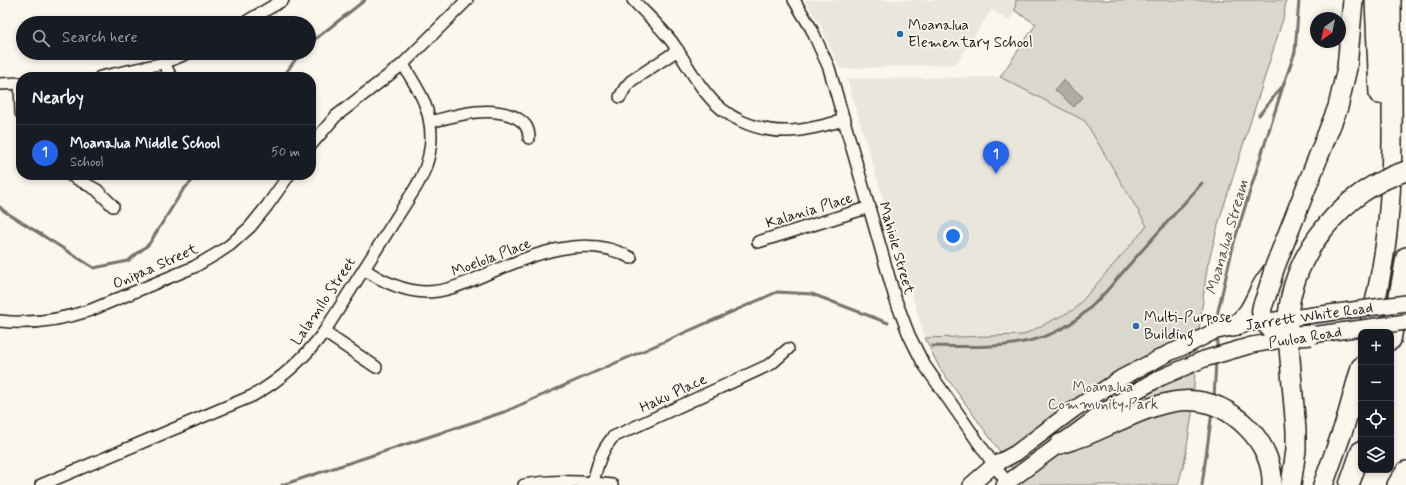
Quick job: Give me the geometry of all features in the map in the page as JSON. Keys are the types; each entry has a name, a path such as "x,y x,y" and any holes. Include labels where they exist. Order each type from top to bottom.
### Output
{"highway":[{"path":"1311,335 1286,335 1274,331 1259,323 1263,316 1262,308 1274,269 1330,130 1338,106 1347,68 1353,0"},
{"path":"1367,329 1370,287 1379,207 1380,115 1375,0"},
{"path":"1368,329 1378,290 1391,188 1391,0"},
{"path":"1290,485 1296,450 1296,430 1288,327 1290,304 1299,274 1312,245 1330,221 1356,198 1385,179 1406,171"},
{"path":"1393,329 1406,257"},
{"path":"1233,328 1250,310 1260,289 1274,269"},
{"path":"1323,485 1345,424 1358,378"},
{"path":"1060,444 1084,436 1144,409 1161,404 1182,401 1203,402 1232,414 1257,437 1263,446 1270,468 1272,485"},
{"path":"1349,485 1358,460"},
{"path":"1397,485 1406,470"}],"street":[{"path":"256,16 283,0"},
{"path":"316,139 329,122 343,109 403,64 467,0"},
{"path":"633,0 660,28 678,50 706,94 723,110 744,122 765,130 788,132 845,120"},
{"name":"Mahiole Street","path":"794,0 812,28 836,89 895,298 909,335 932,377 1007,484"},
{"path":"620,97 631,81 678,50"},
{"path":"123,72 171,60"},
{"path":"164,63 168,72"},
{"name":"Lalamilo Street","path":"41,485 252,396 275,382 297,364 316,343 416,187 424,171 431,148 430,122 424,102 403,64"},
{"path":"0,84 16,83"},
{"path":"430,122 449,117 482,112 496,112 521,121 527,127 529,138"},
{"path":"79,180 97,190 113,206"},
{"name":"Onipaa Street","path":"0,322 41,322 75,315 98,307 200,264 230,245 250,227 285,180"},
{"name":"Kalania Place","path":"758,242 870,207"},
{"name":"Moelola Place","path":"364,269 379,279 397,287 427,292 460,286 516,262 554,250 601,246 616,250 631,258"},
{"name":"Jarrett White Road","path":"971,485 994,465 1016,453 1073,410 1122,378 1213,332 1259,323 1406,303"},
{"name":"Puuloa Road","path":"1252,345 1406,322"},
{"path":"324,332 376,366"},
{"name":"Jarrett White Road","path":"1007,484 1115,404 1160,378 1204,359 1252,345"},
{"name":"Haku Place","path":"594,482 600,456 605,446 613,437 771,364 788,349"},
{"path":"524,485 535,483 594,482 612,485"}],"shaded area":[{"name":"Moanalua Elementary School","path":"805,0 1016,0 1015,11 1009,21 991,10 959,60 954,64 840,69 820,24"},
{"path":"1000,77 1085,121 1147,226 1076,309 1023,335 925,338 847,79"},
{"path":"1063,80 1083,97 1074,107 1055,90"}],"green space":[{"name":"Moanalua Community Park","path":"1016,0 1286,0 1284,16 1220,218 1207,268 1197,346 1192,414 1185,459 1178,485 1024,485 939,367 925,338 1023,335 1075,309 1147,226 1085,121 1000,77 1036,24 1015,11"}],"waterway":[{"path":"316,38 365,0"},
{"name":"Moanalua Stream","path":"1217,326 1218,311 1234,242 1295,52 1299,0"},
{"path":"287,72 295,60"},
{"path":"1259,115 1282,87"},
{"path":"0,207 94,268 128,261 149,244 183,190 193,180"},
{"path":"932,346 982,347 1016,344 1048,335 1073,322 1099,300 1202,183"},
{"path":"282,485 504,412 777,292 812,294 888,323"},
{"name":"Moanalua Stream","path":"1217,336 1217,350"},
{"name":"Moanalua Stream","path":"1214,398 1216,360"},
{"name":"Moanalua Stream","path":"1202,485 1212,412"}],"place":[{"name":"Moanalua Elementary School","path":"900,34"},
{"name":"Moanalua Middle School","path":"996,174"},
{"name":"Multi-Purpose Building","path":"1136,326"}]}
